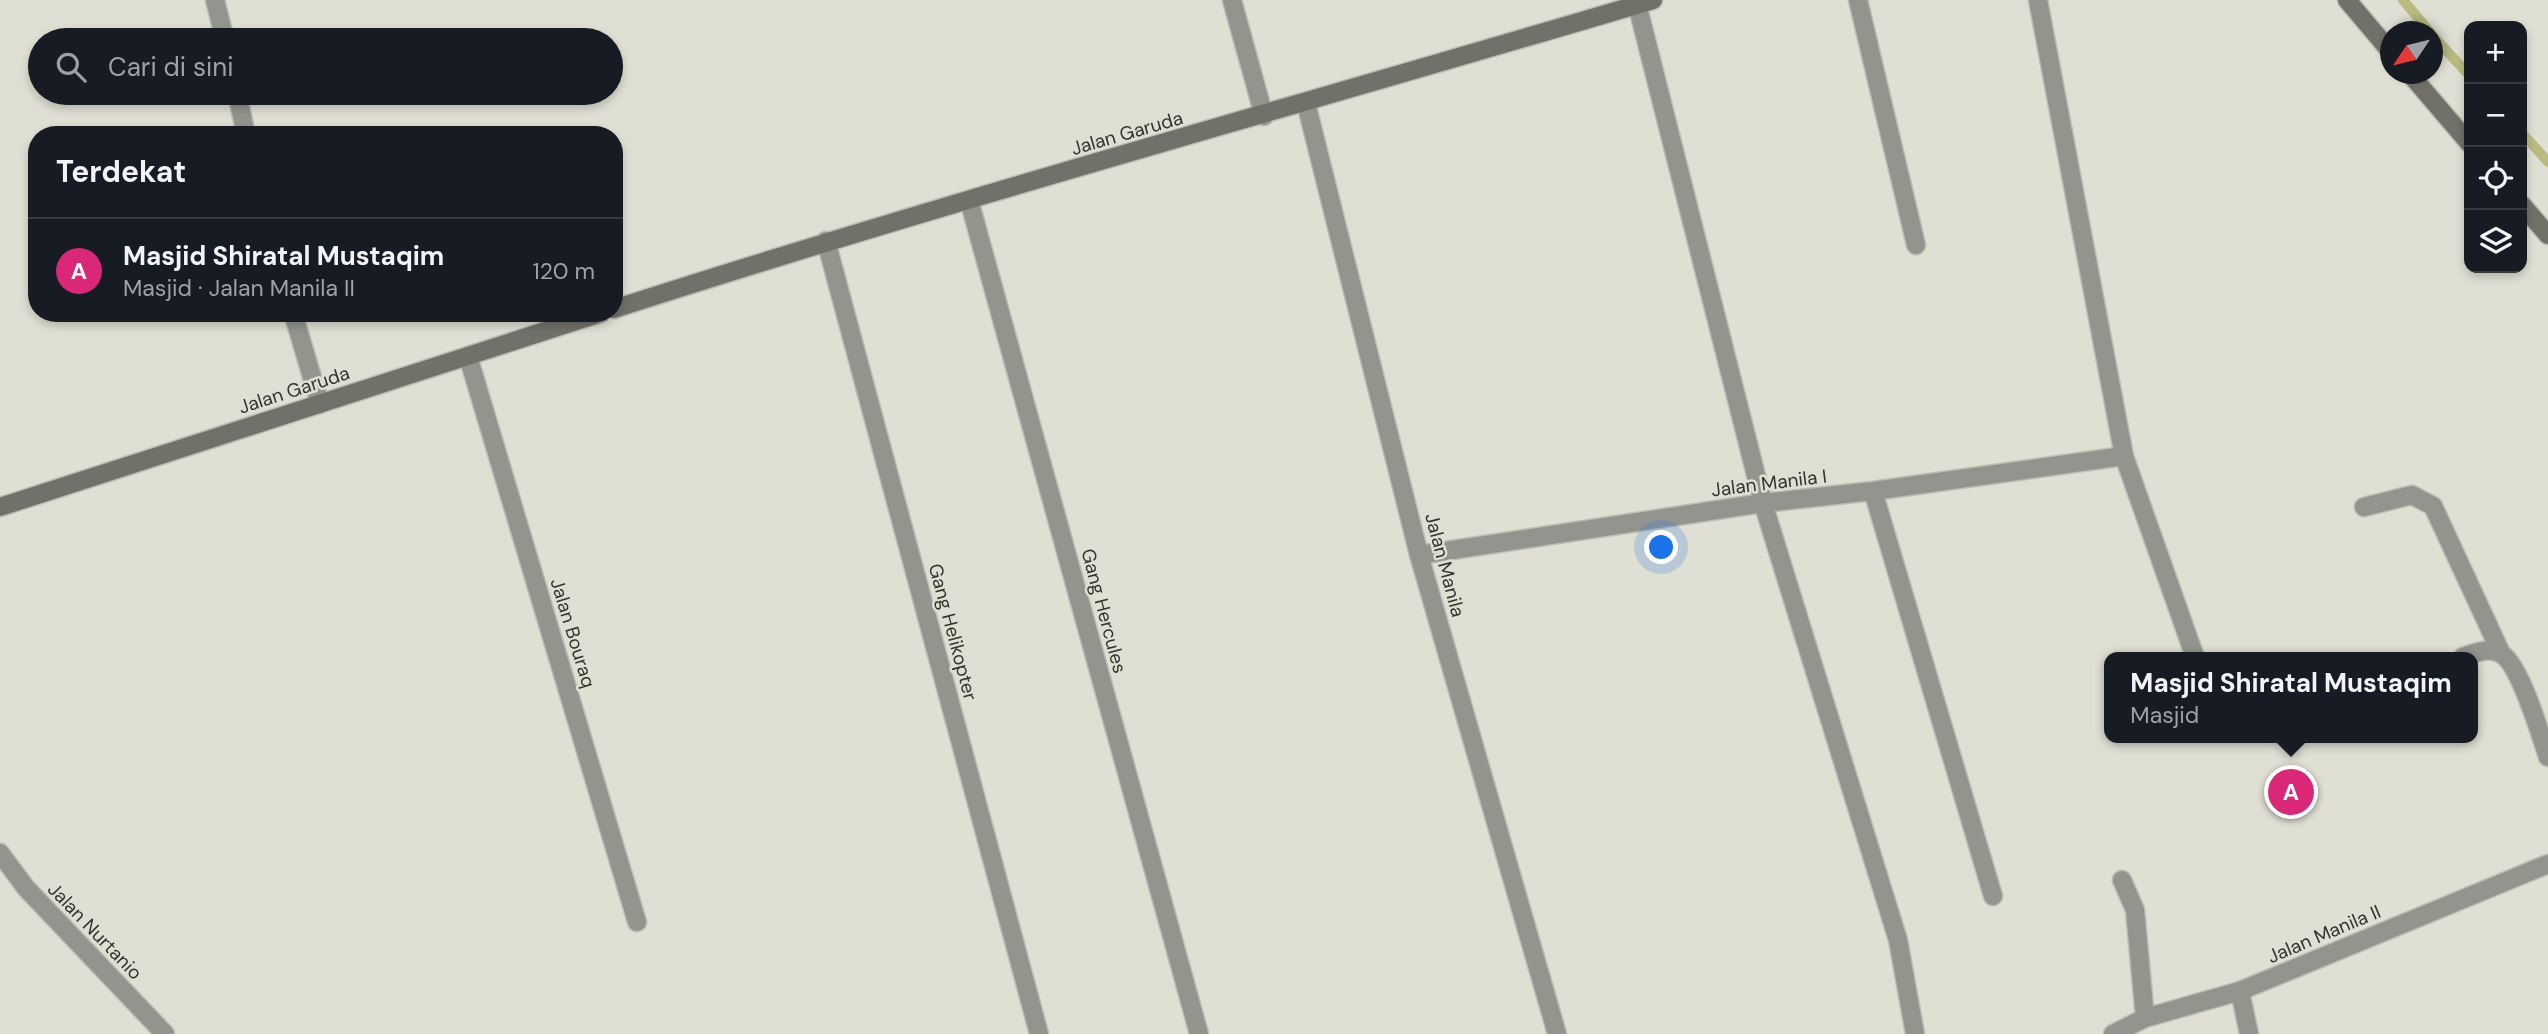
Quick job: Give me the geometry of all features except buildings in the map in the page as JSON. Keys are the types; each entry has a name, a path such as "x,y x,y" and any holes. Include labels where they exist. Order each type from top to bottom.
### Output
{"street":[{"path":"215,0 222,28"},
{"path":"1232,0 1264,116"},
{"path":"1858,0 1916,245"},
{"path":"2038,0 2124,456 2193,652"},
{"path":"2347,0 2380,39"},
{"path":"1642,2 1763,503 1898,940 1915,1034"},
{"name":"Jalan Garuda","path":"623,306 826,241 1264,116 1642,2"},
{"path":"2419,84 2464,137"},
{"name":"Jalan Manila","path":"1306,103 1419,555 1558,1034"},
{"path":"240,105 244,126"},
{"name":"Gang Hercules","path":"969,200 1199,1034"},
{"path":"2526,210 2548,235"},
{"name":"Gang Helikopter","path":"826,241 1039,1034"},
{"path":"296,322 320,404"},
{"name":"Jalan Garuda","path":"0,507 573,322"},
{"name":"Jalan Bouraq","path":"468,356 638,922"},
{"name":"Jalan Manila I","path":"1419,555 1763,503 1872,491 2124,456"},
{"path":"1872,491 1993,896"},
{"path":"2364,507 2412,495 2433,506 2501,653 2513,665 2548,757"},
{"path":"2477,652 2486,649 2501,653"},
{"name":"Jalan Nurtanio","path":"0,853 26,888 164,1034"},
{"name":"Jalan Manila II","path":"2113,1034 2145,1018 2240,991 2548,864"},
{"path":"2122,880 2135,910 2145,1018"},
{"path":"2240,991 2249,1034"}],"waterway":[{"path":"2403,0 2421,21"},
{"path":"2443,47 2464,70"},
{"path":"2527,139 2548,162"}],"place":[{"name":"Masjid Shiratal Mustaqim","path":"2291,792"}]}
